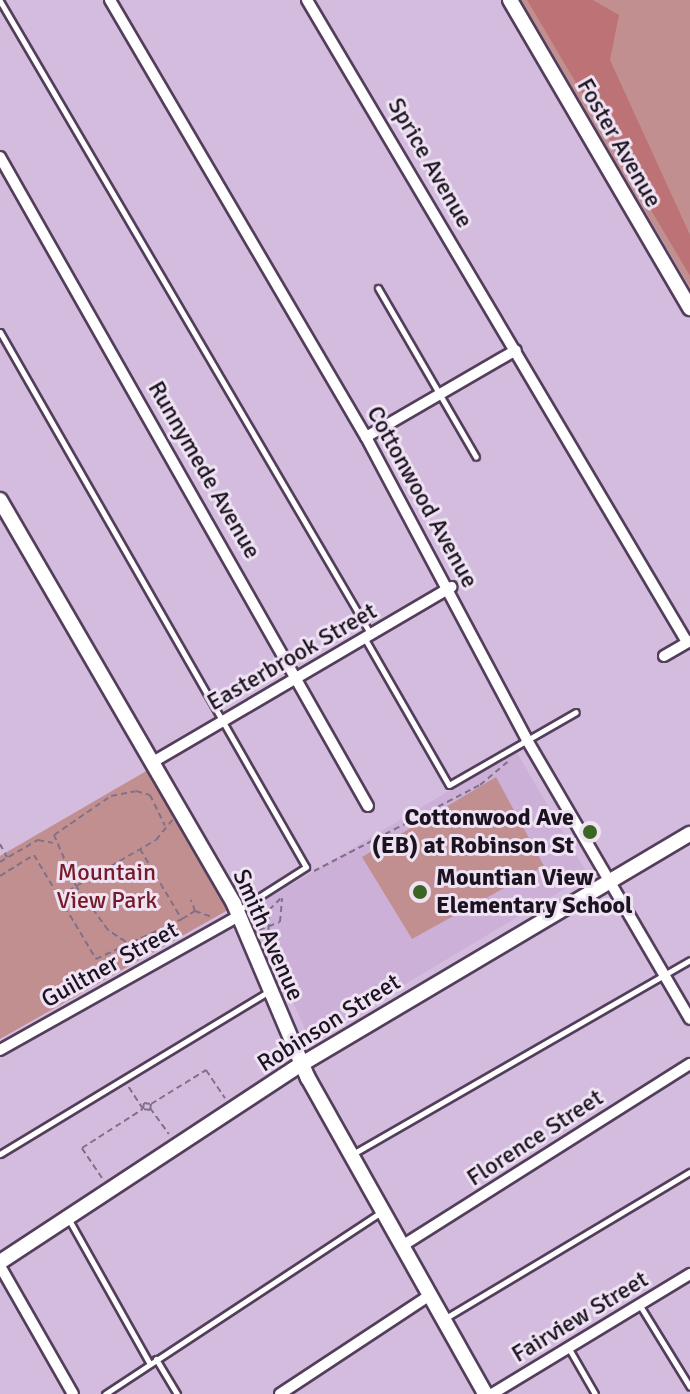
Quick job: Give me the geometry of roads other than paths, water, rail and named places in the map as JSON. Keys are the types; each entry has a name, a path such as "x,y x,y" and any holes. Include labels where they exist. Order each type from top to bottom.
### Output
{"street":[{"name":"Cottonwood Avenue","path":"110,0 366,437 451,587 527,740 690,1019"},
{"name":"Sprice Avenue","path":"307,0 689,641 664,656"},
{"name":"Foster Avenue","path":"510,0 690,308"},
{"name":"Runnymede Avenue","path":"0,157 299,677 368,806"},
{"path":"366,437 516,350"},
{"name":"Smith Avenue","path":"0,500 182,811 302,1064 350,1156 485,1394"},
{"name":"Easterbrook Street","path":"153,762 451,587"},
{"name":"Robinson Street","path":"0,1264 302,1064 690,834"},
{"name":"Guiltner Street","path":"0,1050 233,913"},
{"name":"Florence Street","path":"402,1246 690,1064"},
{"path":"0,1264 73,1394"},
{"name":"Fairview Street","path":"492,1394 690,1274"},
{"path":"280,1394 430,1295"}],"lane":[{"path":"0,1 368,637 449,785 576,712"},
{"path":"378,288 476,457"},
{"path":"0,332 225,720 306,867 298,878 233,913"},
{"path":"350,1156 690,960"},
{"path":"0,1154 270,991"},
{"path":"444,1319 690,1172"},
{"path":"105,1394 383,1211"},
{"path":"67,1217 150,1364"},
{"path":"639,1304 690,1387"},
{"path":"567,1346 595,1394"},
{"path":"156,1359 177,1394"}],"place":[{"name":"Cottonwood Ave (EB) at Robinson St","path":"590,832"},
{"name":"Mountian View Elementary School","path":"420,892"}],"park label":[{"name":"Mountain View Park","path":"107,887"}]}
